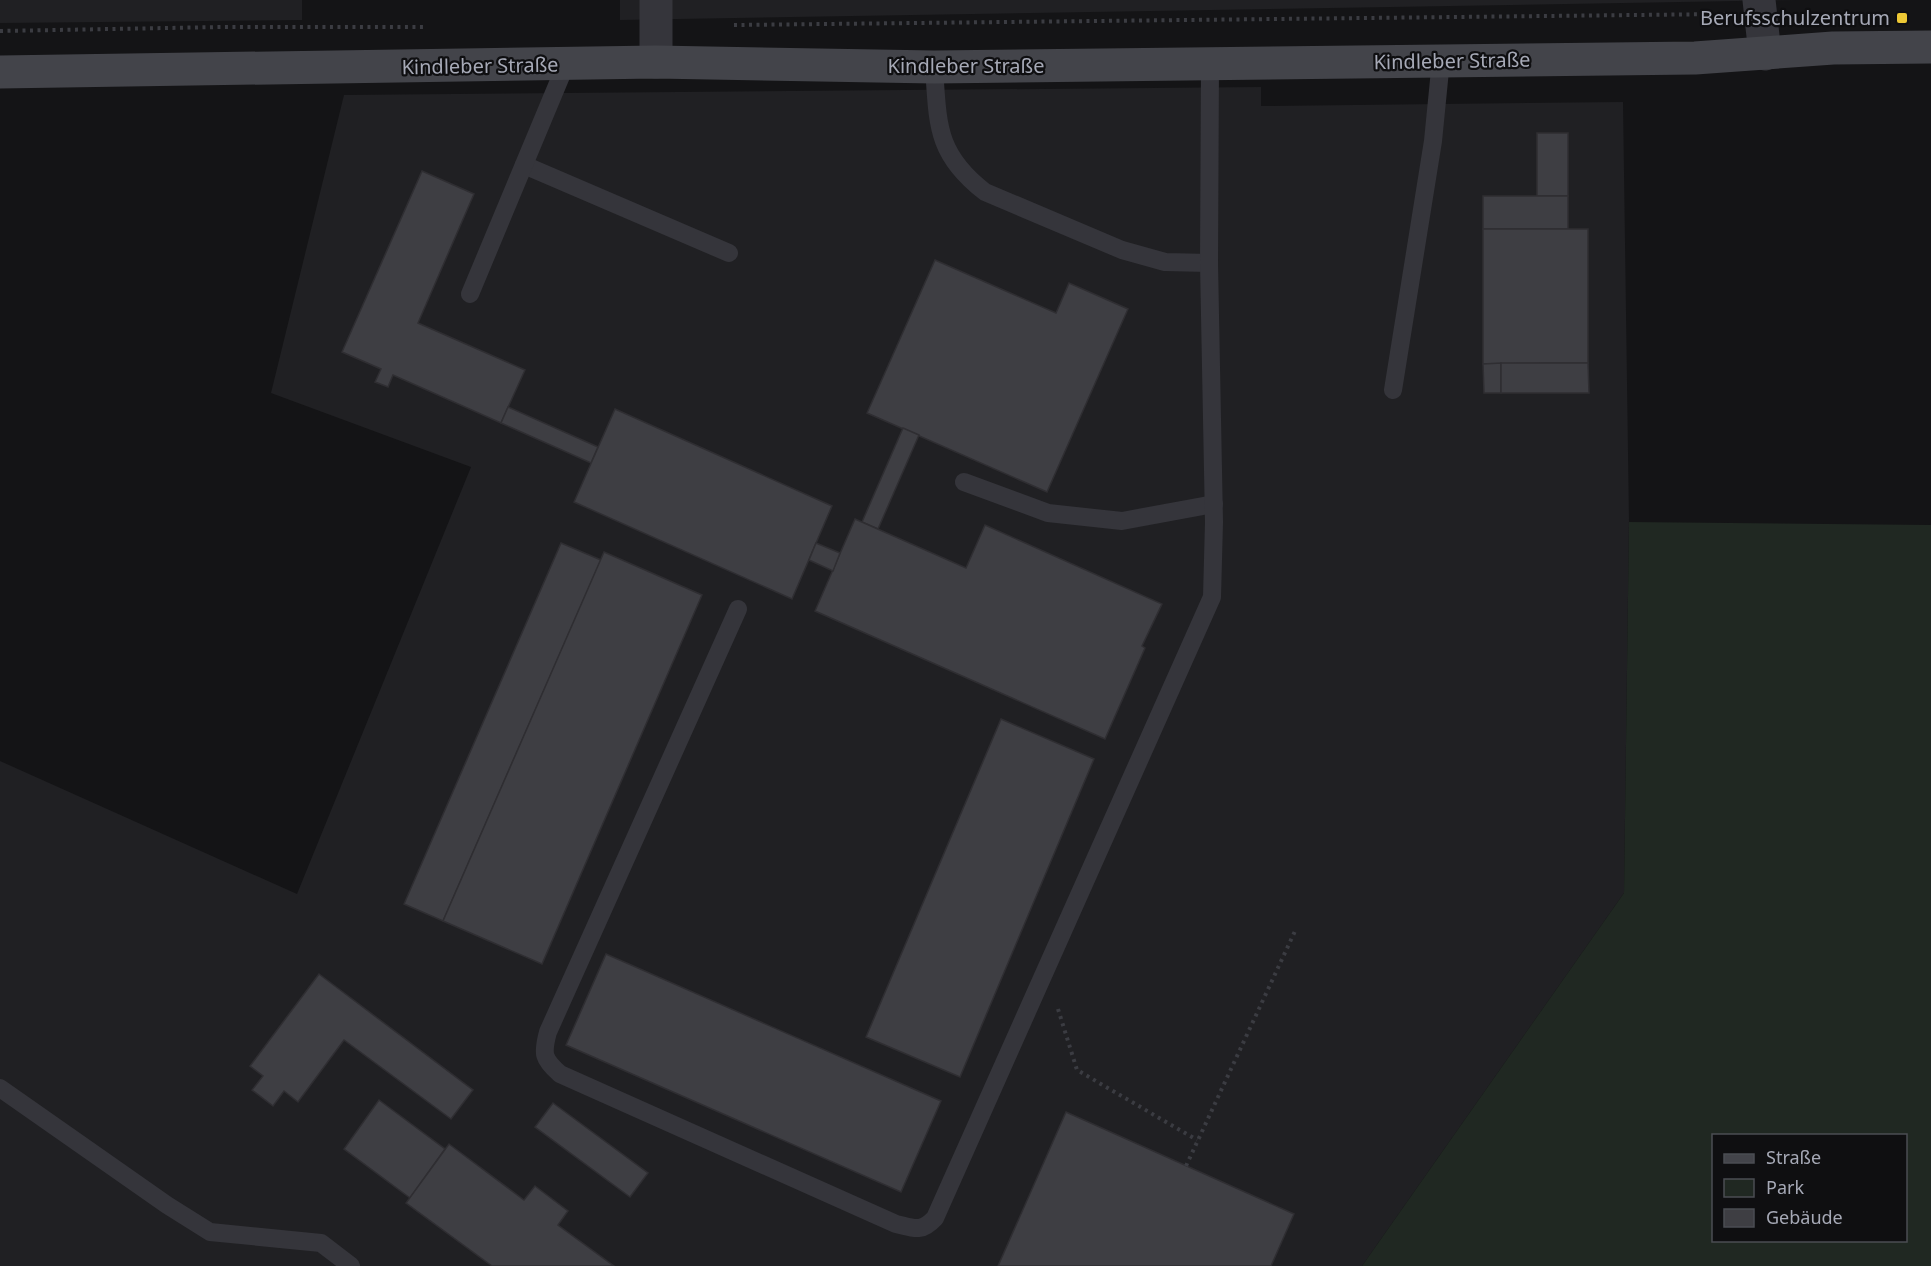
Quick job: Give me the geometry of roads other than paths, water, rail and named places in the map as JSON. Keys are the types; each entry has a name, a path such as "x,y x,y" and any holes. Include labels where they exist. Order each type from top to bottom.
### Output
{"main road":[{"name":"Kindleber Straße","path":"0,72 656,62 934,67 1695,58 1833,48 1931,47"}],"street":[{"path":"656,0 656,62"},
{"path":"1759,7 1765,54"}],"lane":[{"path":"1393,390 1432,141 1441,60"},
{"path":"470,294 566,64"},
{"path":"738,609 548,1032 543,1050 548,1063 560,1074 896,1224 917,1229 928,1225 935,1218 1212,597 1214,504 1209,263 1210,64"},
{"path":"934,67 938,123 950,158 966,178 986,192 1122,250 1165,262 1209,263"},
{"path":"524,165 729,253"},
{"path":"964,482 1048,513 1122,521 1214,504"},
{"path":"0,1088 167,1205 210,1232 321,1243 351,1266"}],"place":[{"name":"Berufsschulzentrum","path":"1902,18"}]}
